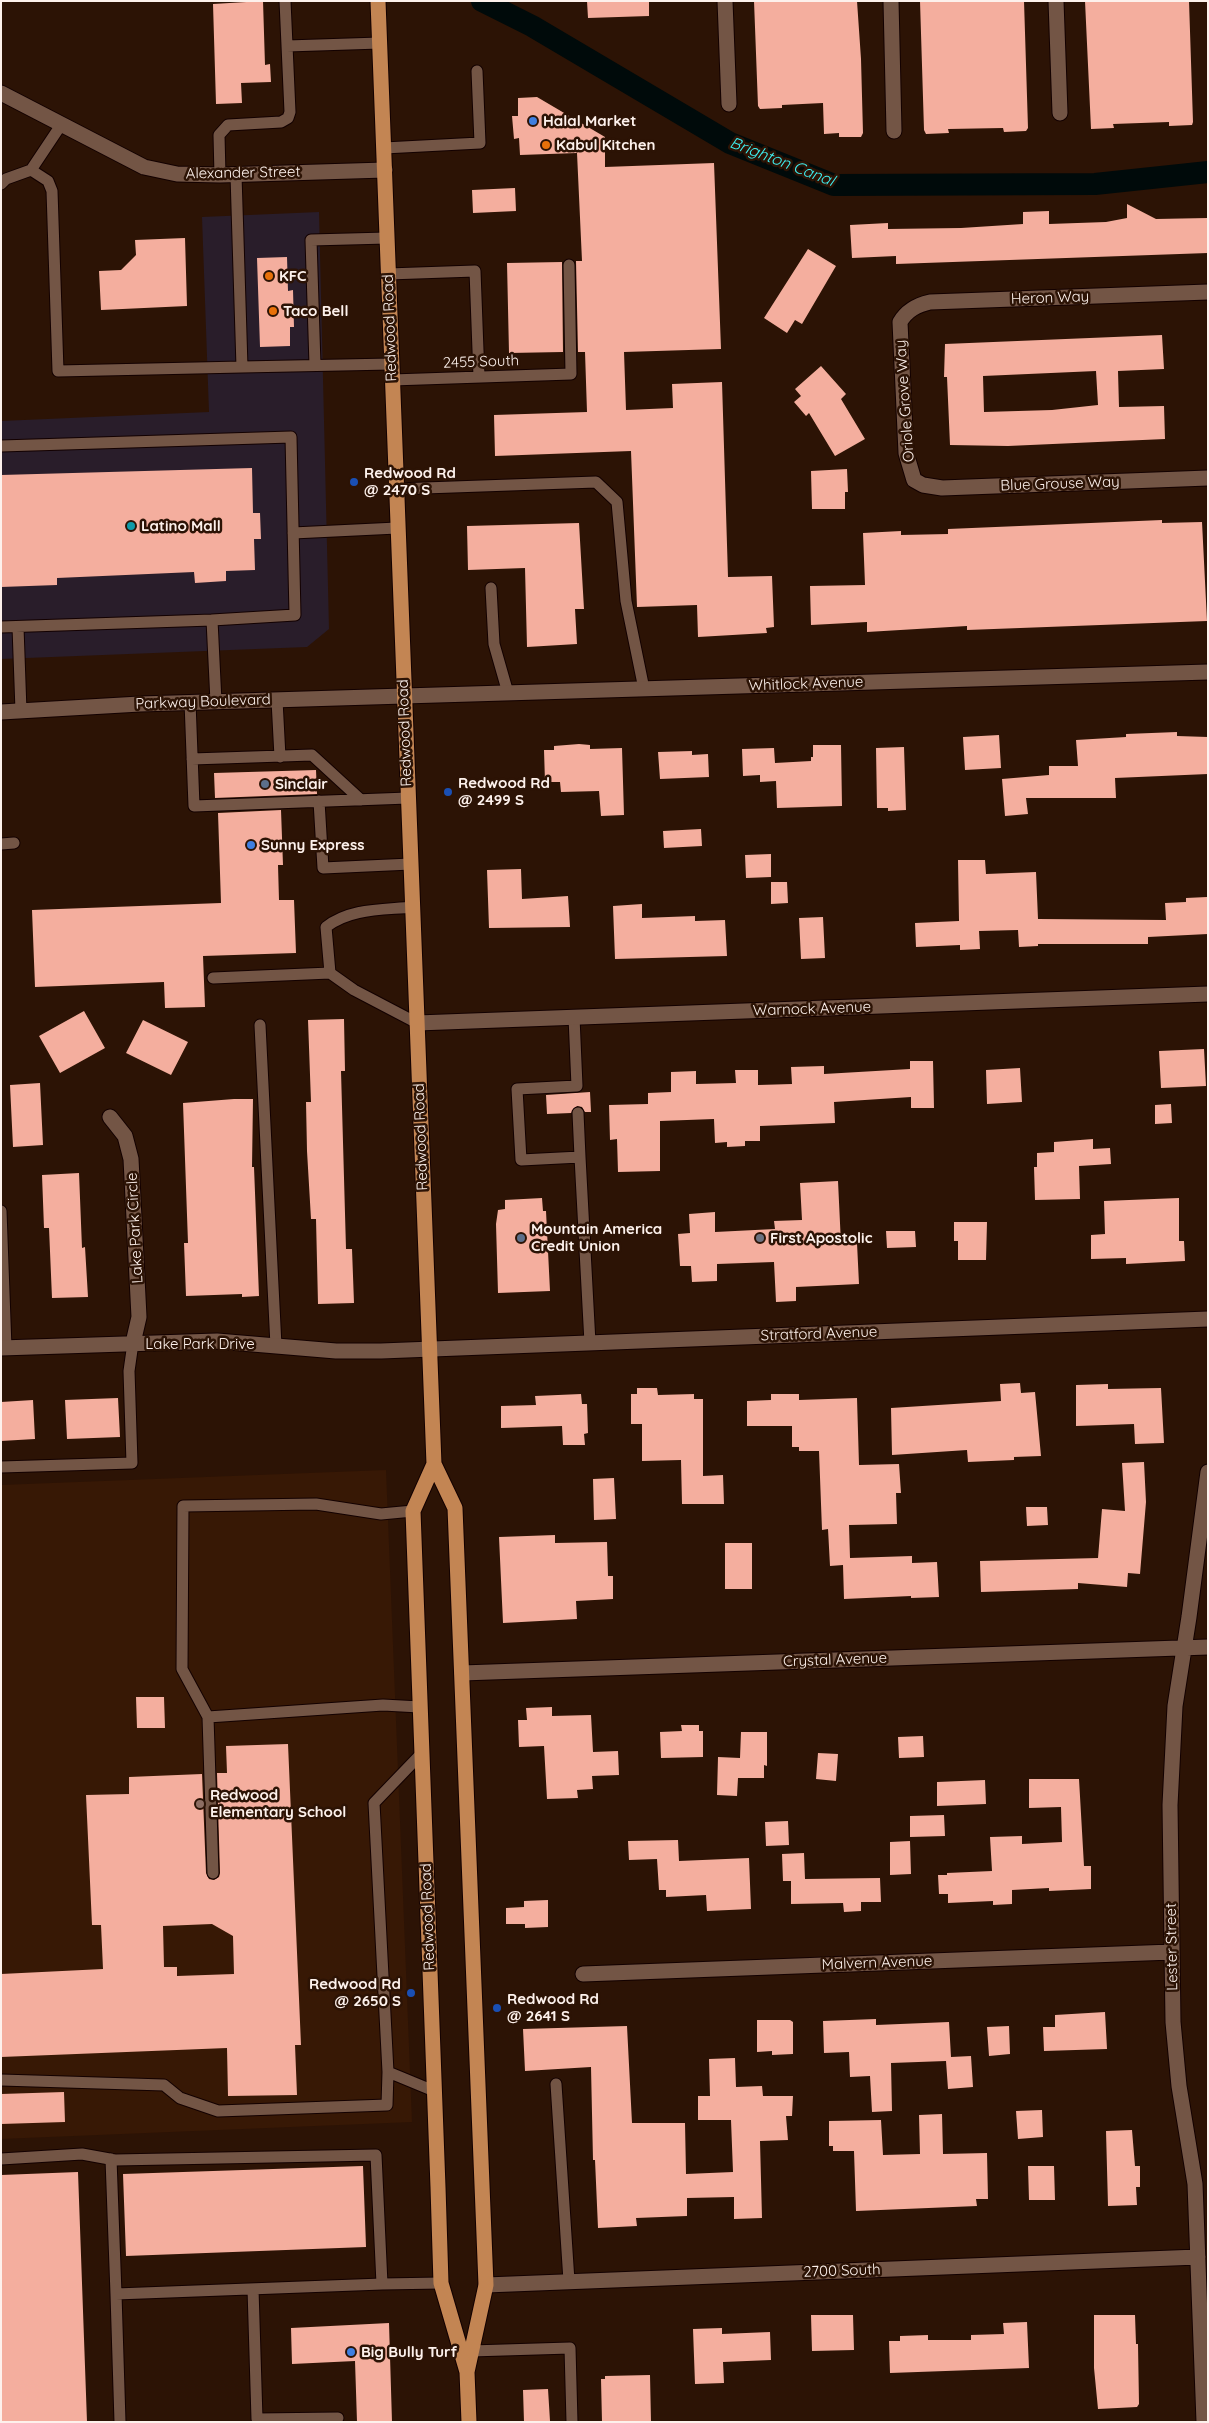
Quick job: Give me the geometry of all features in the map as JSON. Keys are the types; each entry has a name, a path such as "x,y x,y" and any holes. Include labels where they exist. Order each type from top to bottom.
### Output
{"main road":[{"name":"Redwood Road","path":"378,1 434,1464 455,1508 486,2285 467,2372"},
{"name":"Redwood Road","path":"434,1464 413,1511 441,2283 467,2372 469,2422"}],"street":[{"path":"725,1 729,104"},
{"path":"891,1 894,131"},
{"path":"1056,1 1060,113"},
{"name":"Alexander Street","path":"1,93 144,167 178,174 236,175 385,170"},
{"name":"Heron Way","path":"900,322 904,314 912,308 930,302 1208,292"},
{"name":"Oriole Grove Way","path":"900,322 906,453 914,480"},
{"name":"Blue Grouse Way","path":"914,480 923,485 942,488 1208,478"},
{"name":"Whitlock Avenue","path":"404,696 1208,672"},
{"name":"Parkway Boulevard","path":"1,712 190,702 404,696"},
{"name":"Warnock Avenue","path":"417,1023 1208,994"},
{"name":"Lake Park Circle","path":"110,1117 125,1136 131,1159 139,1317 133,1344"},
{"name":"Stratford Avenue","path":"429,1349 1208,1319"},
{"name":"Lake Park Drive","path":"4,1348 217,1341 336,1352 429,1349"},
{"name":"Lester Street","path":"1204,2422 1193,2162 1175,2057 1170,1770 1174,1714 1208,1472"},
{"name":"Crystal Avenue","path":"462,1673 1208,1647"},
{"name":"Malvern Avenue","path":"583,1974 1172,1952"},
{"name":"2700 South","path":"486,2285 1198,2257"}],"lane":[{"path":"220,175 220,135 222,130 228,125 282,122 288,118 290,112 284,1"},
{"path":"287,46 380,43"},
{"path":"384,148 480,143 477,71"},
{"path":"1,184 6,179 31,170 61,125"},
{"path":"31,170 48,181 52,191 58,371 391,364"},
{"path":"236,175 242,367"},
{"path":"315,365 311,240 387,238"},
{"name":"2455 South","path":"392,380 571,374 569,265"},
{"path":"388,274 475,271 479,377"},
{"path":"1,446 291,437 295,615 212,620 1,627"},
{"path":"396,489 596,482 617,502 626,601 644,689"},
{"path":"293,534 397,528"},
{"path":"491,588 494,644 508,693"},
{"path":"212,620 216,702"},
{"path":"18,627 21,711"},
{"path":"277,700 280,757"},
{"path":"190,702 194,806 408,798"},
{"path":"192,759 312,755 361,800"},
{"path":"319,801 322,868 411,864"},
{"path":"1,844 14,843"},
{"path":"330,974 326,927 336,919 352,914 412,907"},
{"path":"213,978 330,974 354,990 417,1023"},
{"path":"574,1017 577,1089 517,1089 521,1160 580,1157"},
{"path":"260,1025 276,1346"},
{"path":"578,1112 590,1343"},
{"path":"1,1211 4,1348"},
{"path":"1,1466 132,1463 129,1371 133,1344"},
{"path":"213,1873 208,1717 182,1670 183,1506 316,1504 381,1514 413,1511"},
{"path":"208,1717 383,1706 420,1707"},
{"path":"1,2080 164,2085 180,2098 218,2110 387,2105 388,2072 374,1803 422,1753"},
{"path":"388,2072 434,2091"},
{"path":"556,2084 569,2282"},
{"path":"1,2159 82,2154 111,2160 376,2155 382,2284"},
{"path":"111,2160 120,2422"},
{"path":"116,2294 441,2283"},
{"path":"253,2289 257,2419 338,2418"},
{"path":"472,2351 570,2348 572,2422"}],"shaded area":[{"path":"319,212 329,629 307,647 1,659 1,421 209,412 202,217"},
{"name":"Redwood Elementary School","path":"386,1470 412,2122 1,2139 1,1485"}],"building":[{"path":"263,1 265,65 270,64 271,82 241,83 242,103 216,104 213,4"},
{"path":"587,1 649,1 649,16 588,18"},
{"path":"754,1 857,1 861,59 863,133 861,137 839,137 839,133 824,134 823,103 782,105 782,108 760,109 758,106"},
{"path":"920,1 1024,1 1028,128 1026,131 1004,132 1003,128 948,129 949,133 926,134 924,130"},
{"path":"1085,1 1189,1 1192,125 1169,126 1169,122 1113,124 1114,128 1091,129"},
{"path":"537,97 605,137 605,167 714,163 721,349 624,352 626,410 673,408 672,384 722,382 728,577 772,576 774,627 766,628 767,633 698,637 697,605 637,607 631,451 495,456 494,415 587,412 585,352 578,352 576,261 582,261 577,153 520,155 519,138 514,139 512,116 518,116 518,98"},
{"path":"515,188 516,211 473,213 472,190"},
{"path":"1127,204 1156,219 1208,218 1208,253 896,264 896,256 852,258 850,225 888,223 888,229 961,228 1023,224 1023,212 1049,211 1049,224 1106,222 1127,218"},
{"path":"185,238 187,306 101,310 99,271 121,270 136,255 135,240"},
{"path":"808,249 836,266 802,324 795,320 787,333 764,318"},
{"path":"287,257 288,291 293,290 294,327 290,327 290,346 260,347 257,258"},
{"path":"562,262 563,352 509,353 507,263"},
{"path":"1162,335 1164,369 1118,371 1119,407 1164,406 1165,439 1008,446 950,445 947,377 944,377 945,344","holes":["1096,371 1098,405 1052,410 984,412 983,376"]},
{"path":"821,366 846,394 841,399 865,439 835,456 809,413 806,416 794,402 801,396 795,389"},
{"name":"Latino Mall","path":"252,468 253,513 260,513 261,539 254,539 255,570 226,571 226,581 195,583 194,572 57,578 57,585 1,587 1,475"},
{"path":"847,469 848,492 845,492 845,509 812,509 811,471"},
{"path":"1162,520 1162,523 1202,522 1207,621 967,630 967,626 867,632 867,622 811,625 810,586 865,585 863,533 901,531 901,535 948,534 948,529"},
{"path":"579,523 584,609 575,609 577,644 527,647 525,568 468,570 467,526"},
{"path":"1177,732 1177,736 1208,737 1208,774 1115,778 1116,798 1026,798 1028,814 1005,816 1002,779 1049,775 1049,766 1078,766 1076,740 1126,737 1126,734"},
{"path":"999,735 1001,768 965,770 963,737"},
{"path":"590,745 590,749 622,748 624,815 601,816 599,791 561,792 560,782 545,782 544,750 554,750 554,746"},
{"path":"813,745 841,745 842,806 777,808 776,781 760,782 760,775 743,776 742,749 774,748 775,763 811,761"},
{"path":"904,747 906,810 888,811 888,808 877,808 876,748"},
{"path":"692,751 692,755 708,754 709,777 660,779 658,752"},
{"name":"Sinclair","path":"316,770 317,794 215,798 214,773"},
{"path":"281,810 283,865 278,865 279,900 294,900 296,953 203,956 205,1007 165,1008 164,982 35,987 32,910 221,903 218,813"},
{"path":"701,829 702,846 664,848 663,831"},
{"path":"771,854 771,877 746,878 745,855"},
{"path":"958,860 985,860 986,874 1036,872 1038,919 1166,920 1165,903 1186,902 1186,898 1207,897 1208,934 1148,937 1148,944 1038,944 1038,946 1019,947 1018,930 979,931 980,949 960,950 960,945 916,947 915,923 959,921"},
{"path":"521,869 522,899 568,896 570,927 489,928 487,870"},
{"path":"771,882 787,882 788,903 771,904"},
{"path":"642,904 642,918 695,916 695,921 725,920 727,956 615,959 613,906"},
{"path":"823,917 825,958 801,959 799,918"},
{"path":"84,1011 105,1048 60,1073 39,1036"},
{"path":"344,1019 345,1071 341,1071 346,1249 352,1249 354,1303 318,1304 316,1219 311,1219 307,1151 306,1102 311,1102 308,1020"},
{"path":"143,1020 188,1042 171,1075 126,1053"},
{"path":"1204,1049 1206,1086 1161,1088 1159,1051"},
{"path":"910,1061 933,1061 934,1108 911,1108 911,1097 834,1102 835,1123 760,1126 760,1141 745,1141 745,1146 727,1147 727,1142 715,1143 714,1119 660,1121 660,1171 618,1172 617,1139 610,1140 609,1105 648,1104 648,1093 671,1092 671,1072 696,1071 696,1084 736,1083 735,1070 758,1070 758,1085 792,1084 791,1067 824,1066 824,1074 910,1069"},
{"path":"1020,1068 1022,1102 987,1104 986,1070"},
{"path":"40,1083 43,1145 13,1147 10,1085"},
{"path":"590,1092 591,1112 585,1112 582,1107 577,1106 571,1113 547,1114 546,1095"},
{"path":"253,1099 252,1167 254,1167 259,1296 242,1297 242,1294 186,1296 184,1243 188,1243 183,1103"},
{"path":"1171,1104 1172,1123 1155,1124 1155,1105"},
{"path":"1093,1139 1093,1149 1110,1148 1111,1164 1079,1166 1080,1199 1035,1200 1034,1167 1037,1167 1037,1153 1054,1152 1054,1142"},
{"path":"79,1173 82,1248 85,1247 88,1297 52,1298 49,1228 44,1228 42,1175"},
{"name":"First Apostolic","path":"838,1181 841,1244 857,1243 859,1284 796,1287 796,1301 776,1302 774,1262 717,1264 717,1281 692,1282 691,1266 680,1266 678,1234 690,1233 689,1214 715,1212 715,1232 775,1229 774,1221 802,1220 800,1183"},
{"name":"Mountain America Credit Union","path":"542,1198 543,1211 546,1211 550,1291 498,1293 496,1224 498,1210 505,1209 505,1200"},
{"path":"1179,1198 1179,1241 1184,1241 1185,1261 1126,1264 1126,1258 1091,1259 1091,1235 1105,1234 1104,1201"},
{"path":"954,1222 987,1222 986,1260 958,1260 958,1241 954,1241"},
{"path":"886,1231 915,1231 916,1247 887,1248"},
{"path":"1020,1383 1021,1393 1035,1392 1041,1456 1014,1457 1014,1460 968,1462 967,1450 892,1455 891,1408 1001,1401 1000,1384"},
{"path":"1108,1384 1108,1389 1161,1388 1164,1443 1135,1444 1134,1424 1076,1426 1076,1385"},
{"path":"637,1388 657,1388 658,1395 694,1394 694,1399 703,1399 703,1476 723,1475 724,1504 682,1504 681,1460 642,1461 642,1424 631,1424 631,1394 637,1394"},
{"path":"581,1394 582,1404 587,1404 588,1433 584,1434 585,1445 563,1445 562,1426 501,1428 501,1406 536,1405 535,1396"},
{"path":"771,1394 799,1394 799,1400 857,1398 859,1465 899,1464 901,1493 896,1493 897,1524 849,1525 850,1558 912,1556 912,1563 937,1562 939,1597 911,1598 911,1596 844,1599 843,1565 830,1566 828,1529 822,1530 819,1451 799,1451 799,1447 792,1447 792,1426 747,1426 747,1401 771,1400"},
{"path":"118,1398 120,1437 67,1439 65,1400"},
{"path":"33,1400 35,1439 1,1441 1,1402"},
{"path":"1144,1462 1146,1502 1140,1574 1128,1573 1127,1587 1078,1583 1078,1589 981,1592 980,1561 1098,1558 1102,1509 1125,1511 1122,1463"},
{"path":"614,1478 616,1519 594,1520 593,1479"},
{"path":"1026,1507 1047,1507 1048,1525 1027,1526"},
{"path":"555,1535 555,1543 607,1542 608,1576 613,1576 613,1599 576,1601 577,1619 503,1623 499,1537"},
{"path":"725,1543 752,1543 752,1589 725,1589"},
{"path":"136,1697 164,1697 165,1728 137,1728"},
{"path":"552,1707 552,1716 591,1715 593,1752 618,1751 619,1775 592,1776 593,1789 577,1790 578,1798 547,1799 544,1746 519,1747 518,1720 527,1720 526,1708"},
{"path":"681,1725 699,1725 699,1731 703,1731 703,1757 661,1758 660,1732 682,1731"},
{"path":"741,1732 767,1732 767,1766 764,1765 764,1778 738,1778 737,1796 717,1795 718,1757 740,1758"},
{"path":"923,1736 924,1757 899,1758 898,1737"},
{"path":"288,1744 301,2045 295,2045 297,2095 228,2096 227,2048 1,2057 1,1974 103,1969 101,1925 92,1925 86,1795 129,1794 129,1777 202,1774 206,1873 209,1879 214,1880 219,1877 220,1873 217,1773 227,1773 226,1746","holes":["212,1924 233,1936 234,1974 177,1976 177,1967 164,1967 163,1926"]},
{"path":"818,1753 838,1754 836,1781 816,1779"},
{"path":"1029,1779 1079,1779 1084,1866 1091,1866 1091,1889 1049,1891 1049,1888 1012,1890 1012,1904 993,1905 993,1901 948,1903 948,1894 939,1894 938,1875 992,1871 990,1837 1022,1836 1022,1844 1062,1842 1061,1807 1029,1808"},
{"path":"985,1780 986,1804 937,1806 937,1782"},
{"path":"944,1815 945,1836 910,1837 910,1816"},
{"path":"788,1821 789,1845 766,1846 765,1822"},
{"path":"678,1840 679,1861 749,1858 751,1909 707,1911 706,1895 666,1897 666,1890 659,1890 657,1859 629,1860 628,1841"},
{"path":"910,1841 911,1874 890,1875 890,1842"},
{"path":"804,1853 805,1879 880,1878 881,1902 861,1902 861,1911 844,1912 843,1903 791,1904 791,1881 783,1881 782,1854"},
{"path":"548,1900 548,1927 525,1928 525,1924 506,1924 506,1908 524,1907 524,1901"},
{"path":"1105,2012 1107,2049 1044,2051 1043,2027 1055,2027 1055,2015"},
{"path":"876,2019 876,2025 949,2022 951,2057 971,2056 973,2087 948,2089 946,2061 891,2063 892,2111 872,2112 870,2076 850,2077 849,2052 824,2053 823,2021"},
{"path":"757,2020 790,2020 793,2022 793,2054 772,2055 772,2051 757,2052"},
{"path":"627,2026 632,2123 685,2123 686,2174 733,2172 731,2120 698,2120 698,2096 710,2096 709,2059 735,2058 736,2087 762,2086 763,2096 793,2096 792,2116 786,2116 788,2140 760,2141 762,2218 734,2219 734,2197 687,2198 687,2216 636,2218 637,2226 598,2228 595,2160 593,2160 591,2067 525,2071 523,2029"},
{"path":"1009,2026 1010,2054 989,2056 987,2027"},
{"path":"64,2092 65,2122 1,2124 1,2094"},
{"path":"1042,2110 1043,2137 1018,2139 1016,2111"},
{"path":"942,2114 943,2154 987,2153 988,2199 976,2199 977,2206 856,2211 854,2151 833,2151 833,2146 829,2146 829,2121 881,2120 883,2155 920,2154 919,2115"},
{"path":"1132,2130 1135,2166 1140,2166 1140,2187 1136,2187 1137,2205 1108,2206 1106,2131"},
{"path":"363,2166 366,2247 126,2256 123,2174"},
{"path":"1028,2166 1054,2166 1055,2200 1029,2200"},
{"path":"78,2172 87,2422 1,2422 1,2175"},
{"path":"811,2315 853,2315 854,2350 812,2351"},
{"path":"1094,2315 1135,2315 1136,2344 1138,2344 1139,2404 1137,2407 1098,2409 1094,2368"},
{"path":"1027,2322 1029,2368 890,2373 889,2341 900,2341 900,2336 928,2335 928,2340 971,2340 971,2335 1004,2334 1003,2323"},
{"path":"389,2323 392,2422 357,2422 355,2361 292,2364 291,2328"},
{"path":"722,2328 722,2334 770,2332 771,2360 723,2362 724,2383 695,2384 693,2329"},
{"path":"650,2375 651,2422 602,2422 601,2379 605,2379 605,2376"},
{"path":"548,2389 550,2421 524,2422 523,2390"}],"waterway":[{"name":"Brighton Canal","path":"482,1 532,26 730,143 834,185 1095,184 1208,172"}],"place":[{"name":"Halal Market","path":"533,121"},
{"name":"Kabul Kitchen","path":"546,145"},
{"name":"KFC","path":"269,276"},
{"name":"Taco Bell","path":"273,311"},
{"name":"Redwood Rd @ 2470 S","path":"354,482"},
{"name":"Latino Mall","path":"131,526"},
{"name":"Sinclair","path":"265,784"},
{"name":"Redwood Rd @ 2499 S","path":"448,792"},
{"name":"Sunny Express","path":"251,845"},
{"name":"Mountain America Credit Union","path":"521,1238"},
{"name":"First Apostolic","path":"760,1238"},
{"name":"Redwood Elementary School","path":"200,1804"},
{"name":"Redwood Rd @ 2650 S","path":"411,1993"},
{"name":"Redwood Rd @ 2641 S","path":"497,2008"},
{"name":"Big Bully Turf","path":"351,2352"}]}
